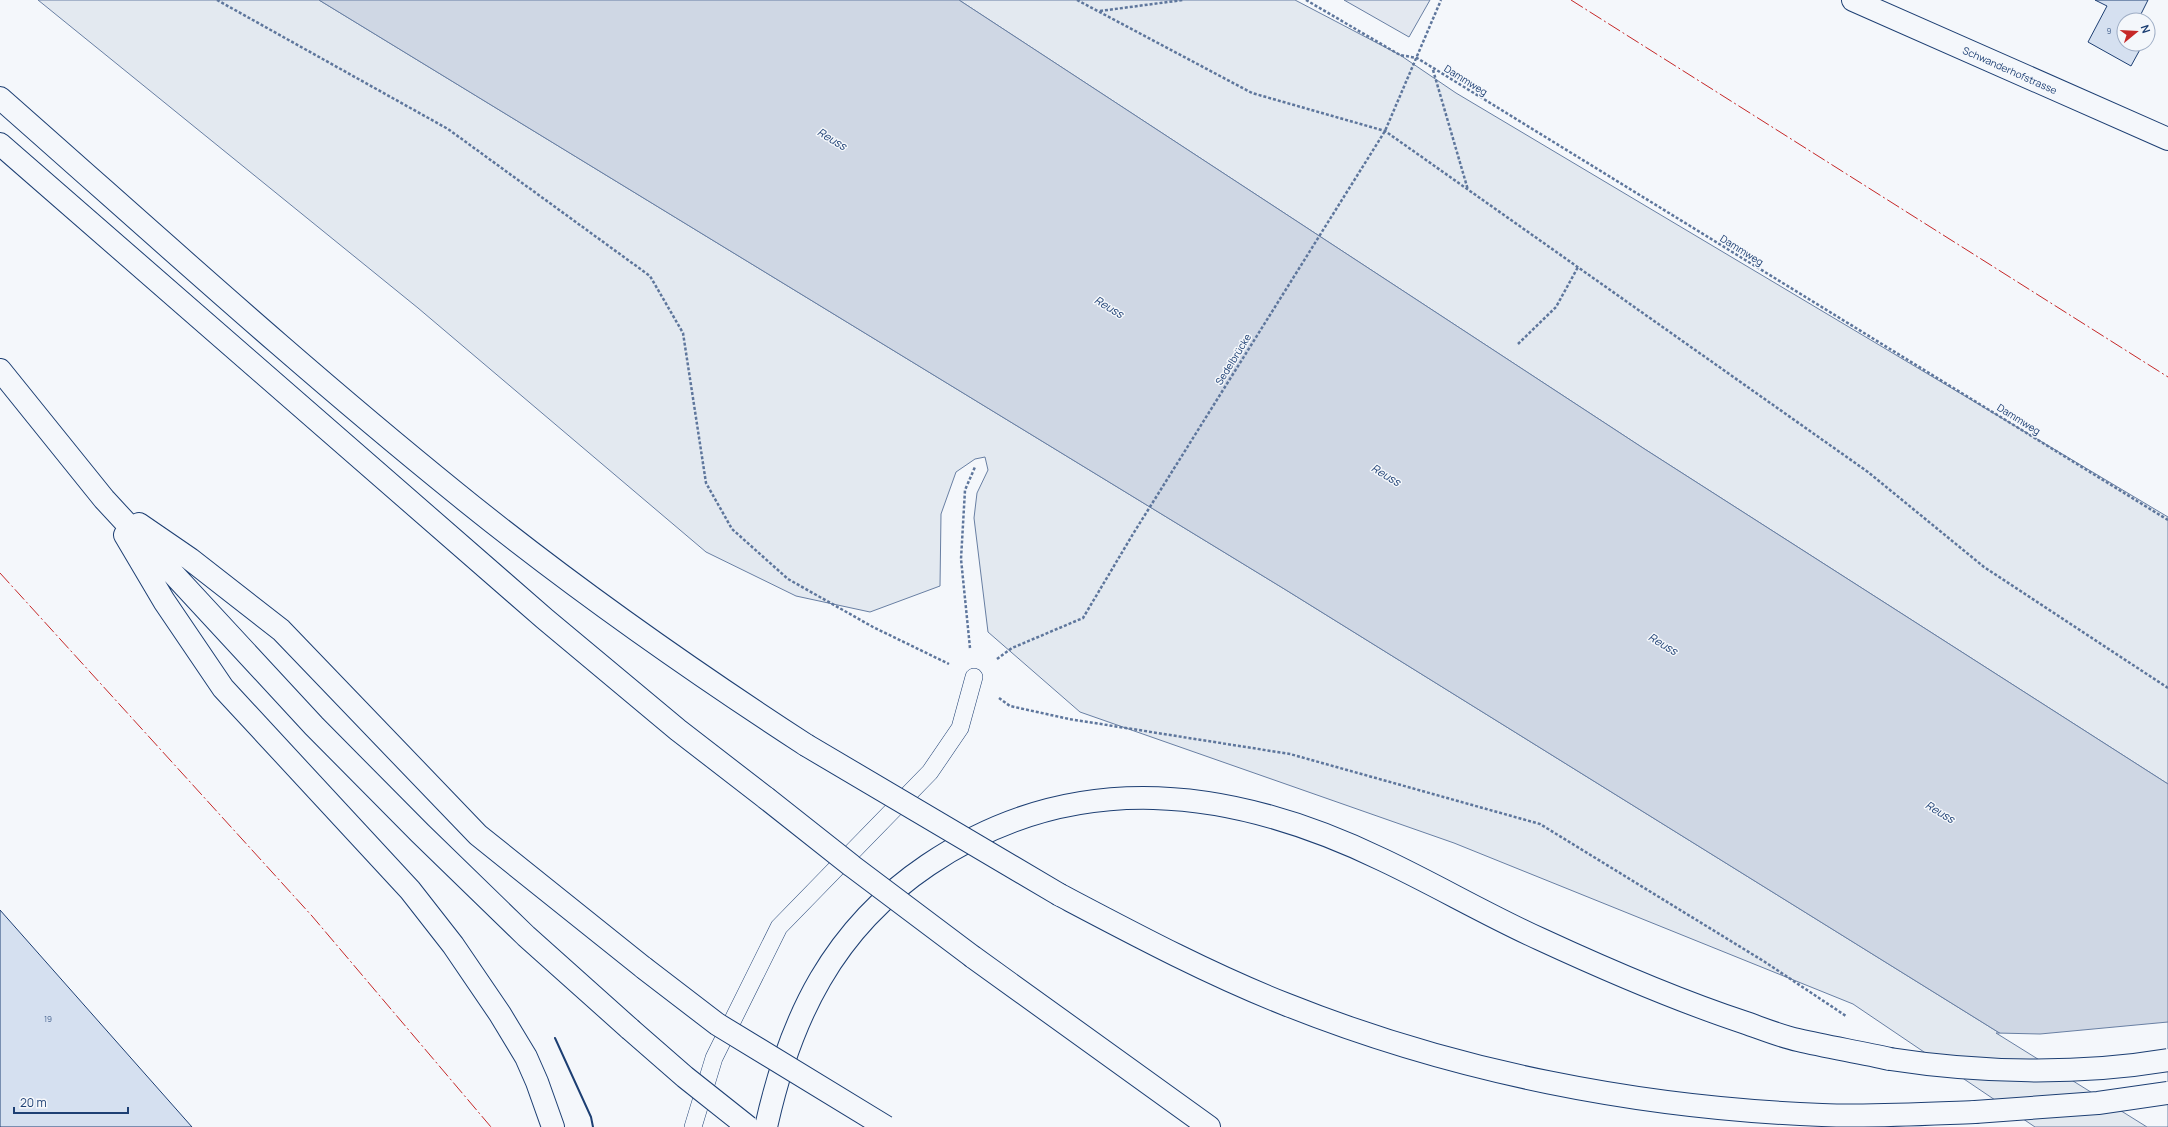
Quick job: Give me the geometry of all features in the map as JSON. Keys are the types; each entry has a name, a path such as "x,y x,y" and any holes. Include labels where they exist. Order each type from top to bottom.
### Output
{"main road":[{"name":"Schwanderhofstrasse","path":"1852,0 2168,139"},
{"path":"0,98 332,390 457,494 592,599 806,745 1060,895 1189,962 1285,1004 1381,1038 1489,1069 1568,1086 1702,1107 1822,1115 1902,1115 1975,1112 2098,1103 2168,1093"},
{"path":"0,144 545,619 678,730 852,866 973,957 1209,1127"},
{"path":"0,370 104,499 314,726 420,833 526,936 685,1077 748,1127"},
{"path":"104,499 190,559 281,630 478,835 644,968 717,1024 886,1127"},
{"path":"104,499 164,601 223,688 410,890 454,945 500,1014 526,1057 538,1082 553,1127"},
{"path":"766,1127 786,1053 810,994 843,943 877,906 903,882 940,856 997,827 1055,807 1114,798 1171,798 1216,803 1280,818 1380,858 1537,938 1680,1000 1795,1039 1890,1059 1936,1066 2043,1070 2168,1060"}],"lane":[{"path":"693,1127 714,1058 779,927 930,772 960,728 974,677"}],"path":[{"path":"217,0 448,129 650,276 683,333 706,482 732,529 788,579 873,627 974,677 1010,706 1068,719 1290,754 1540,824 1765,962 1848,1018"},
{"path":"1077,0 1252,92 1385,131 1868,472 1984,567 2168,688"},
{"path":"1099,11 1183,0"},
{"name":"Dammweg","path":"1306,0 1400,55 1417,58 2168,520"},
{"name":"Sedelbrücke","path":"974,677 1012,648 1083,618 1133,534 1385,131 1442,0"},
{"path":"1433,69 1468,190"},
{"path":"1518,344 1556,307 1578,267"},
{"path":"974,677 961,559 965,490 975,467"}],"shaded area":[{"path":"38,0 319,0 1286,590 2151,1127 2035,1127 1853,1004 1454,843 1080,712 988,632 974,518 977,493 988,470 985,457 975,459 956,472 941,514 940,586 870,612 796,596 706,552 418,308"},
{"path":"959,0 1295,0 1400,55 1456,93 2168,517 2168,784 1643,448"},
{"path":"1344,0 1430,0 1409,37"}],"water":[{"name":"Reuss","path":"319,0 959,0 1643,448 2168,784 2168,1127 2151,1127 1286,590"}],"pier":[{"path":"2168,1022 2168,1127 2147,1127 1996,1033 2040,1034"}],"building":[{"path":"2095,0 2148,0 2142,12 2116,12 2116,52 2139,52 2131,66 2088,42 2107,6"},
{"path":"0,910 192,1127 0,1127"}],"wall":[{"path":"555,1038 591,1117 593,1127"}],"power":[{"path":"1571,0 2168,377"},
{"path":"0,573 312,916 491,1127"}]}
